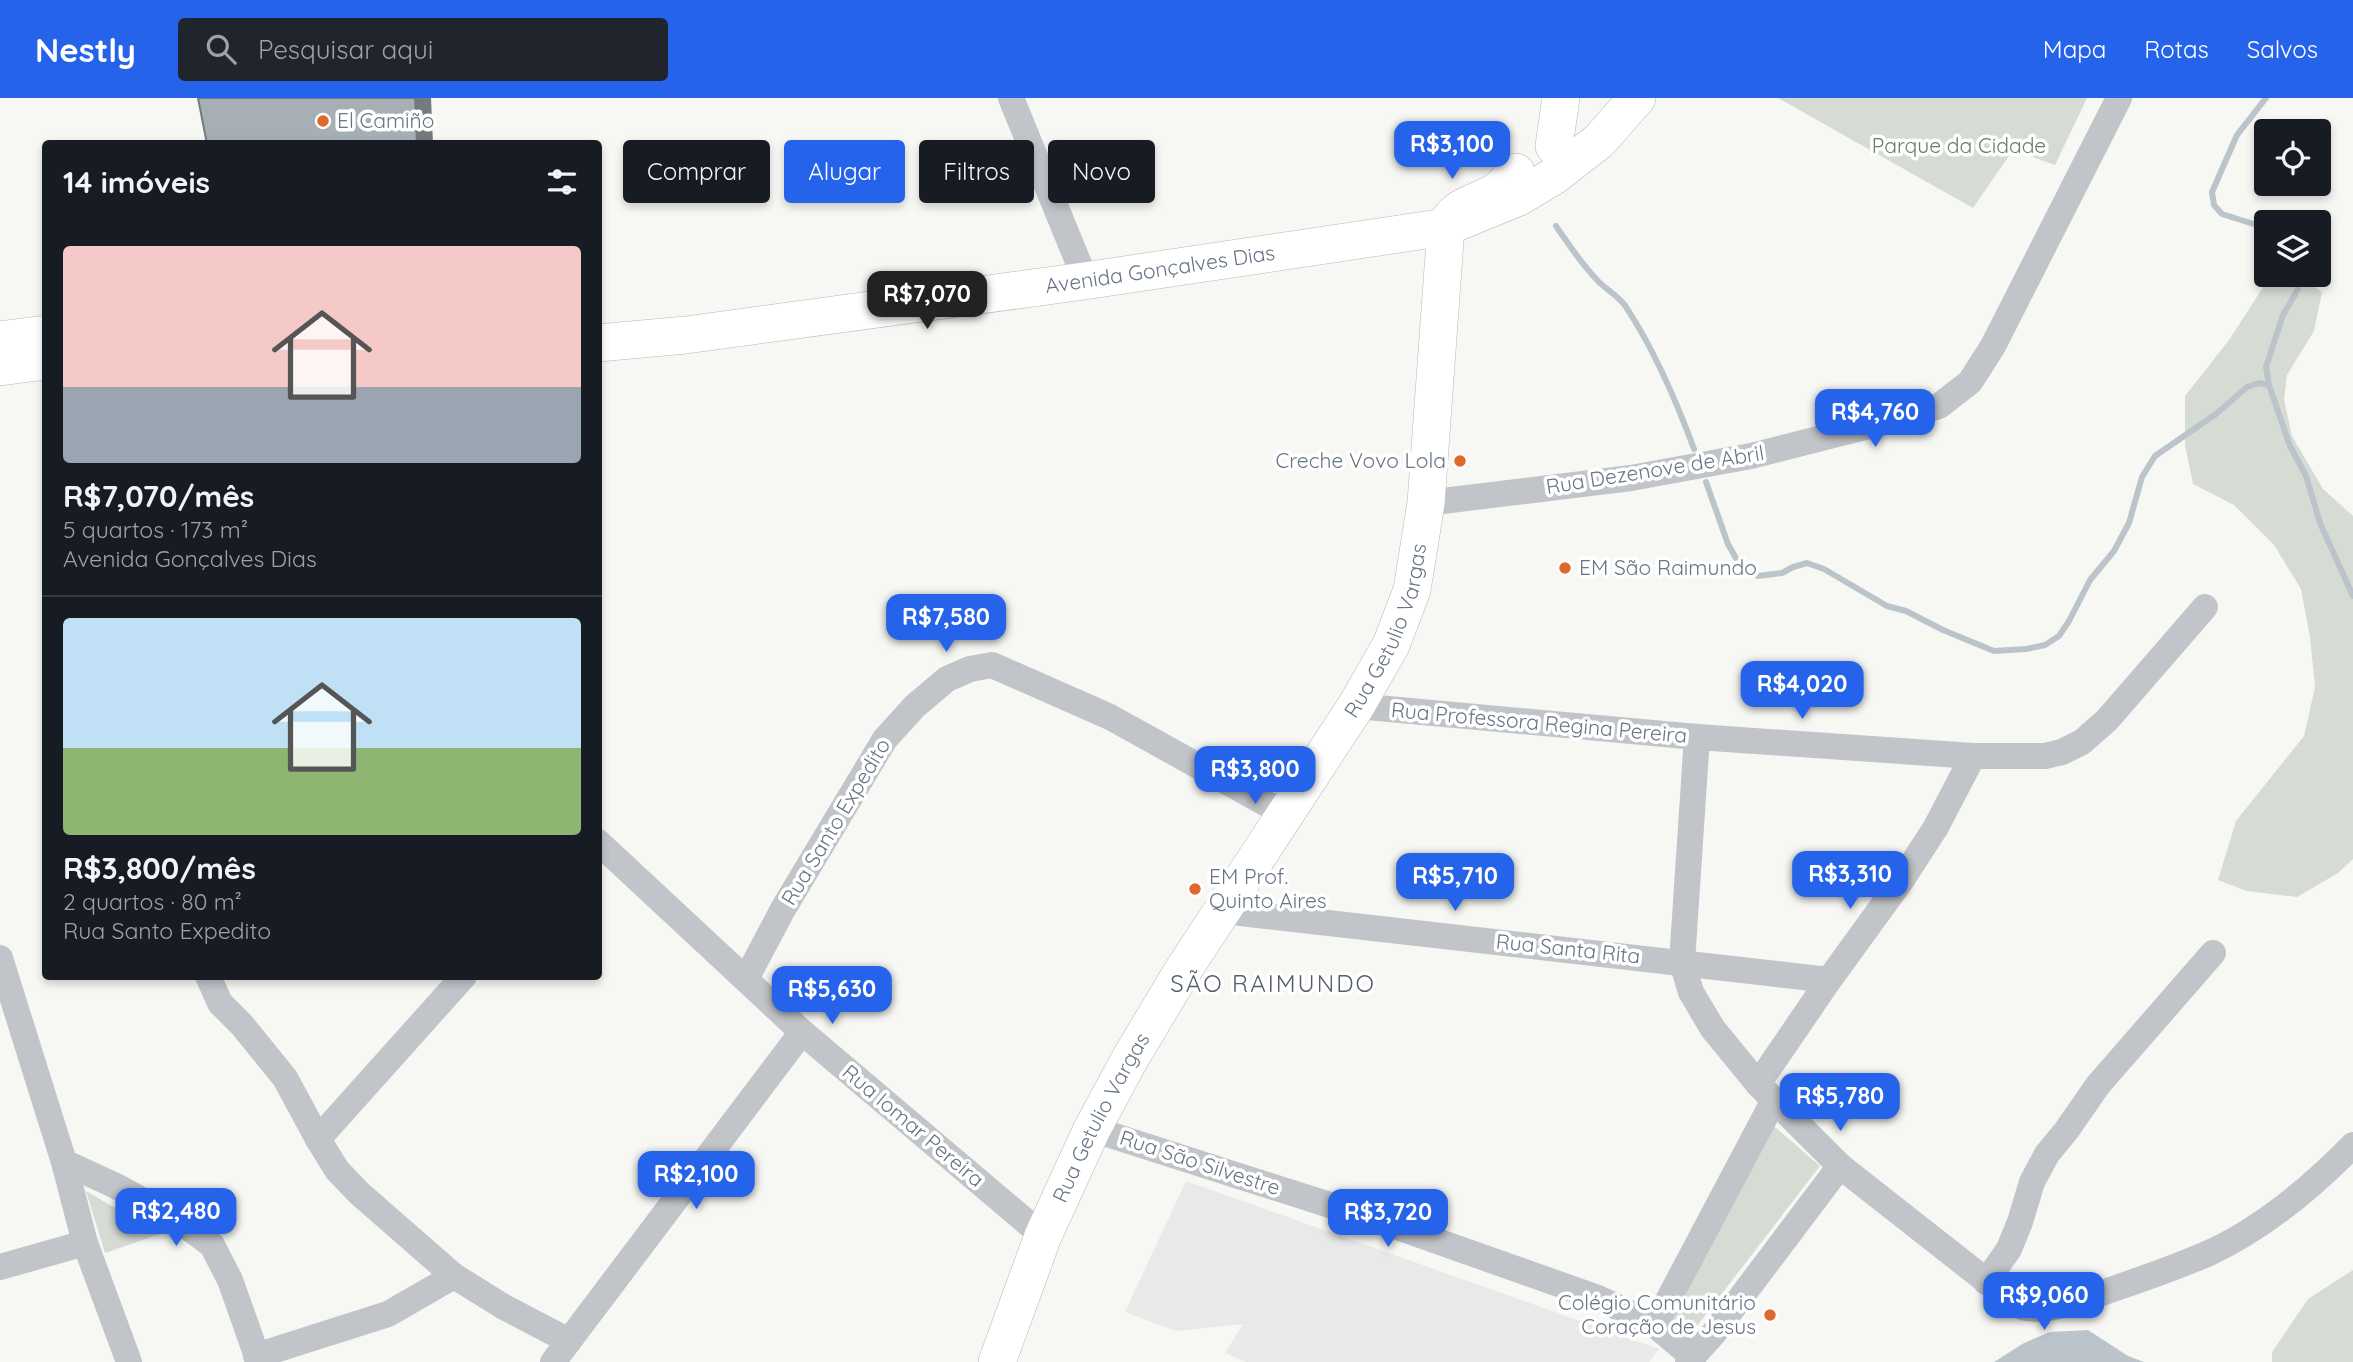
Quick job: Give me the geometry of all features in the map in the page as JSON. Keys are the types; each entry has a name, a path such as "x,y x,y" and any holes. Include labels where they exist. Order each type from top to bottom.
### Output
{"main road":[{"path":"1560,157 1561,98"},
{"path":"1560,157 1611,117 1614,105 1611,98"},
{"name":"Avenida Gonçalves Dias","path":"602,343 686,335 1081,272 1443,206 1472,198 1516,172 1598,141 1619,121 1637,98"},
{"name":"Avenida Gonçalves Dias","path":"602,321 667,320 1446,227 1519,197 1560,157"},
{"path":"1446,227 1449,217 1456,210 1496,191 1516,172"},
{"name":"Rua Getulio Vargas","path":"997,1362 1043,1236 1092,1129 1131,1057 1180,975 1356,706 1391,645 1412,590 1426,503 1446,227"},
{"path":"0,340 42,335"},
{"path":"0,367 42,362"}],"street":[{"path":"1011,98 1081,272"},
{"name":"Rua Dezenove de Abril","path":"1426,503 1631,478 1751,456 1881,424 1938,406 1970,382 1993,346 2119,98"},
{"name":"Rua Professora Regina Pereira","path":"1356,706 1696,737 1973,756 2045,757 2082,742 2107,720 2205,607"},
{"name":"Rua Santo Expedito","path":"746,979 783,909 885,738 915,706 947,679 970,669 992,665 1110,717 1285,814"},
{"path":"1696,737 1682,962 1691,992 1713,1029 1766,1092 1840,1166 2017,1305 2033,1310 2078,1301 2212,1252 2263,1222 2303,1192 2353,1145"},
{"path":"1655,1325 1766,1092 1829,980 1923,848 1973,756"},
{"name":"Rua Iomar Pereira","path":"602,846 802,1032 1043,1236"},
{"name":"Rua Santa Rita","path":"1223,912 1829,980"},
{"path":"1986,1282 2009,1249 2032,1182 2047,1154 2098,1085 2213,953"},
{"path":"0,958 64,1162 85,1242 129,1362"},
{"path":"210,980 220,1003 243,1025 285,1078 337,1170 359,1193 454,1276 569,1341"},
{"path":"318,1139 460,980"},
{"path":"553,1362 802,1032"},
{"name":"Rua São Silvestre","path":"1092,1129 1436,1240 1598,1297 1655,1325 1691,1359"},
{"path":"64,1162 116,1186 178,1220 212,1245 230,1280 258,1359 388,1314 454,1276"},
{"path":"1691,1359 1714,1333 1840,1166"},
{"path":"0,1267 85,1242"}],"shaded area":[{"path":"1186,1181 1659,1349 1649,1362 1246,1362 1225,1353 1243,1324 1176,1331 1125,1312"},
{"path":"2088,1330 2128,1356 2144,1362 1994,1362 2024,1343 2050,1332"}],"green space":[{"name":"Parque da Cidade","path":"1778,98 2087,98 2055,165 2013,150 1973,208"},
{"path":"2263,287 2315,287 2322,292 2314,331 2287,375 2284,399 2292,436 2323,489 2353,516 2353,859 2338,873 2297,897 2247,891 2218,880 2236,821 2304,736 2315,687 2310,637 2301,589 2274,545 2234,505 2193,484 2185,445 2185,396 2229,340"},
{"path":"1774,1126 1820,1166 1690,1335 1670,1321"},
{"path":"86,1191 160,1234 105,1253"},
{"path":"2353,1270 2353,1362 2272,1362 2272,1352 2308,1299"}],"building":[{"name":"El Camiño","path":"198,98 415,98 417,140 206,140"}],"waterway":[{"path":"2254,224 2222,214 2214,205 2212,192 2237,135 2266,98"},
{"path":"1556,226 1587,269 1623,303 1637,324 1664,376 1694,449"},
{"path":"2298,287 2283,315 2266,367 2269,385 2290,446 2306,476 2320,523 2353,596"},
{"path":"1706,482 1728,544 1748,573 1758,576 1782,573 1807,563 1824,569 1887,606 1906,611 1994,651 2026,649 2045,645 2059,636 2090,580 2114,551 2129,523 2142,477 2155,456 2216,414 2247,387 2259,383 2269,385"}],"place":[{"name":"El Camiño","path":"323,121"},
{"name":"Creche Vovo Lola","path":"1460,461"},
{"name":"EM São Raimundo","path":"1565,568"},
{"name":"EM Prof. Quinto Aires","path":"1195,889"},
{"name":"Colégio Comunitário Coração de Jesus","path":"1770,1315"}],"district":[{"name":"SÃO RAIMUNDO","path":"1273,984"}]}
